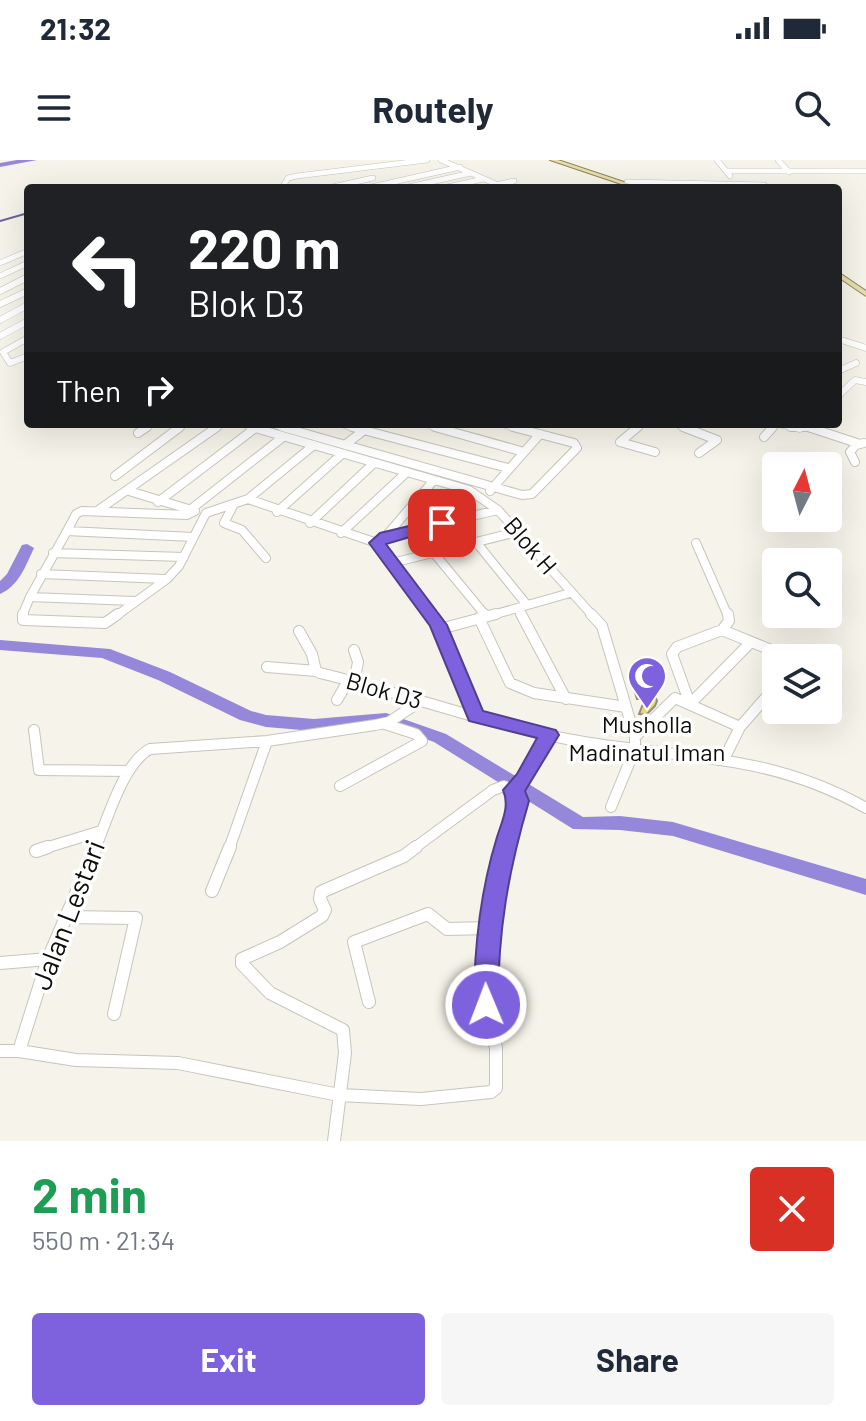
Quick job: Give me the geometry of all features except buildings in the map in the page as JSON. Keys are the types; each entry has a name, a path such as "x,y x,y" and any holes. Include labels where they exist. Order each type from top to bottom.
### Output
{"main road":[{"path":"553,160 631,184"},
{"path":"842,277 866,294"}],"street":[{"path":"285,184 290,177 427,160"},
{"path":"441,160 495,184"},
{"path":"717,160 736,184"},
{"path":"731,160 742,171"},
{"path":"755,160 766,171"},
{"path":"778,160 789,172"},
{"path":"826,160 835,171"},
{"path":"354,169 385,184 460,167"},
{"path":"726,171 866,171"},
{"path":"422,184 471,173"},
{"path":"346,184 373,178"},
{"path":"459,184 484,178"},
{"path":"501,184 514,181"},
{"path":"627,182 700,184"},
{"path":"0,263 24,253"},
{"path":"1,274 24,265"},
{"path":"2,289 24,279"},
{"path":"2,289 24,293"},
{"path":"0,304 24,294"},
{"path":"0,320 24,307"},
{"path":"0,336 24,323"},
{"path":"24,340 2,351 8,361 14,363 24,358"},
{"path":"842,340 866,348"},
{"path":"842,348 852,344"},
{"path":"842,371 856,363"},
{"path":"842,375 866,382"},
{"path":"842,392 855,380"},
{"path":"138,433 145,428"},
{"path":"115,476 179,428"},
{"path":"97,511 216,428"},
{"path":"283,428 343,450 522,495 532,494 577,448 574,443 517,428"},
{"path":"356,428 508,468"},
{"path":"277,512 367,428"},
{"path":"439,428 524,452"},
{"path":"636,428 620,442 655,452"},
{"path":"686,428 717,440 699,453"},
{"path":"764,437 774,428"},
{"path":"819,428 863,443"},
{"path":"158,502 254,429"},
{"name":"Blok H","path":"254,429 343,450 484,498 607,634 635,743"},
{"path":"484,498 540,434"},
{"path":"206,513 184,557 167,579 105,623 23,620 21,617 41,574 78,513 187,515 283,437"},
{"path":"855,462 850,452 863,443"},
{"path":"129,491 158,502 206,513 248,499 314,445"},
{"path":"310,523 374,463"},
{"path":"341,533 407,472"},
{"path":"381,540 434,480"},
{"path":"248,499 341,533 381,540 498,510"},
{"path":"234,504 224,523 242,530 266,558"},
{"path":"67,531 193,537"},
{"path":"392,563 517,532"},
{"path":"381,540 392,563 440,629 475,716"},
{"path":"476,542 523,606 566,699"},
{"path":"690,704 675,664 673,649 722,630 729,621 728,611 696,543"},
{"path":"53,553 184,557"},
{"path":"434,553 483,617 506,680 521,689 626,707"},
{"path":"41,574 167,579"},
{"path":"440,629 570,593"},
{"path":"30,597 134,601"},
{"path":"722,630 762,646"},
{"name":"Blok D3","path":"299,631 312,654 316,671 351,682 549,735 635,743 724,759 820,782 866,808"},
{"path":"690,704 751,642"},
{"path":"337,700 351,682 358,662 354,650"},
{"path":"267,667 316,671"},
{"path":"611,807 635,743 671,699 679,698 740,727"},
{"name":"Jalan Lestari","path":"19,1051 48,959 101,831 128,771 147,748 267,741 391,721 421,701"},
{"path":"724,759 740,727 762,702"},
{"path":"340,786 422,741 416,734 391,721"},
{"path":"34,730 39,770 128,771"},
{"path":"0,1051 76,1060 178,1063 339,1095 421,1099 491,1092 496,1088 496,1048 484,996 486,948 500,864 518,801 518,786 549,735"},
{"path":"212,891 242,819 267,741"},
{"path":"334,1141 346,1039 343,1030 270,993 242,964 242,959 280,942 322,916 325,910 320,899 321,892 404,856 493,790 518,786"},
{"path":"36,851 101,831"},
{"path":"369,1002 354,942 428,914 447,929 491,928"},
{"path":"66,917 136,918 114,1014"},
{"path":"0,963 48,959"}],"waterway":[{"path":"0,165 33,160"},
{"path":"0,221 24,214"},
{"path":"0,589 13,576 27,548"},
{"path":"0,645 104,653 164,676 246,716 266,721 314,725 386,719 440,738 580,824 620,823 673,829 866,887"}],"place":[{"name":"Musholla Madinatul Iman","path":"647,710"}],"route":[{"path":"442,523 385,536 377,543 438,625 475,716 549,735 524,780 513,790 518,801 504,844 486,948 486,1005"}]}
